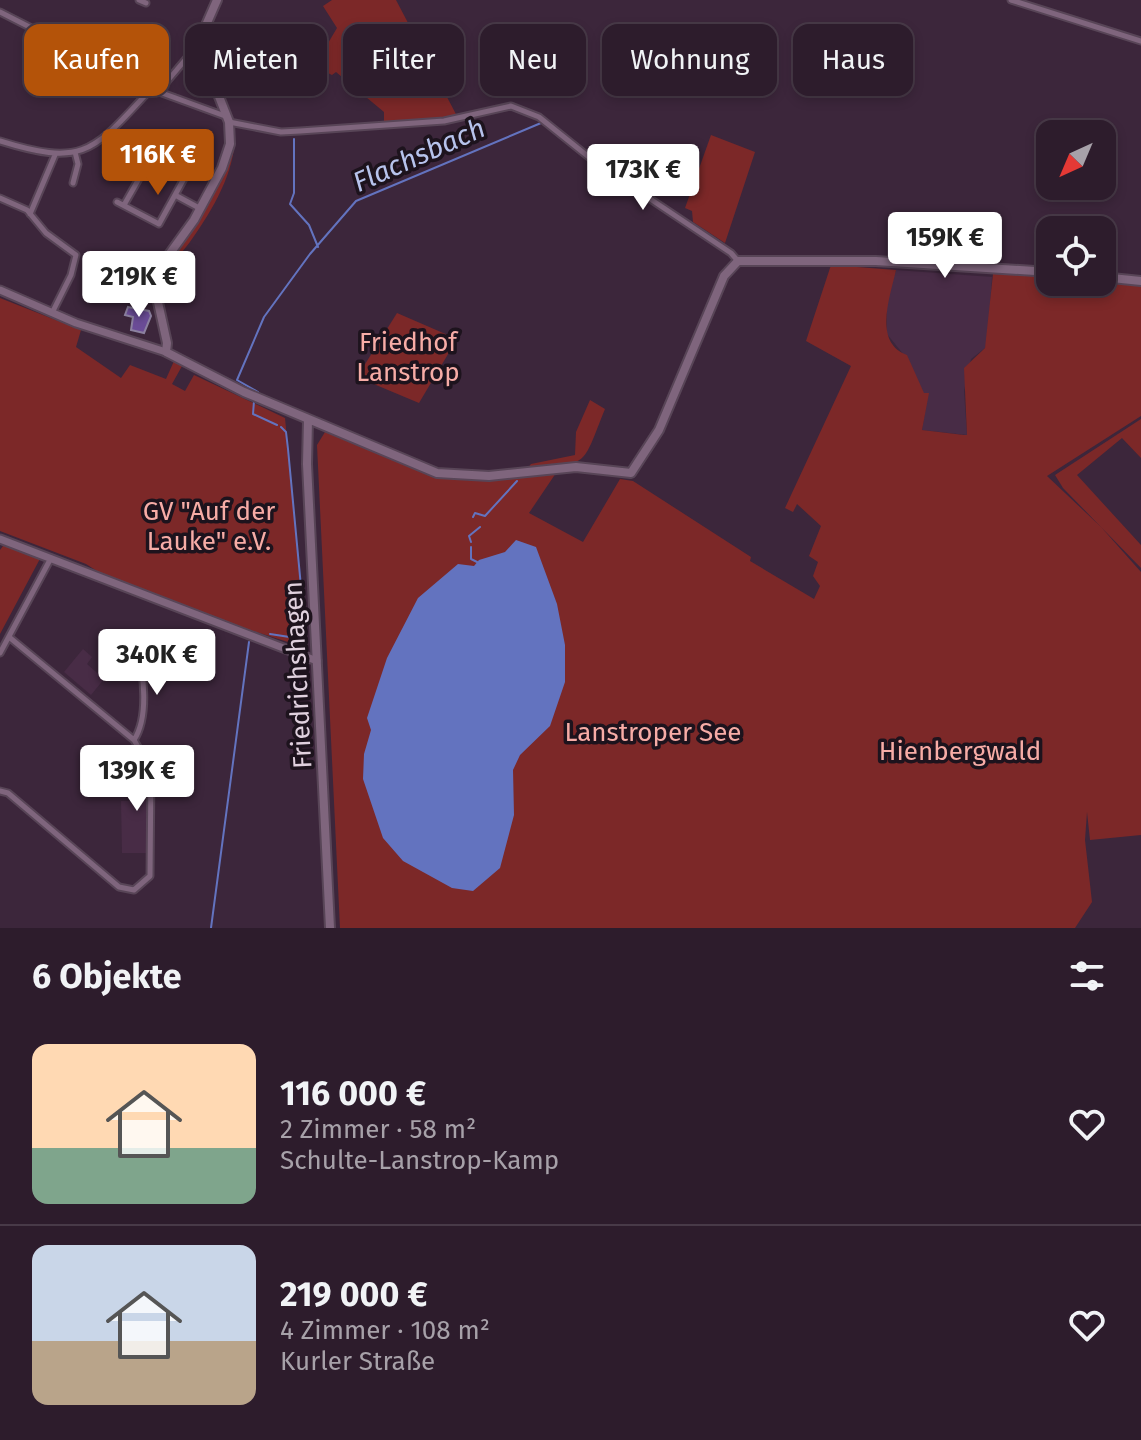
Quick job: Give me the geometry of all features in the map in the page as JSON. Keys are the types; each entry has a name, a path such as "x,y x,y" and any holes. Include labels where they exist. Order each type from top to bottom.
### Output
{"main road":[{"path":"206,24 217,0"},
{"path":"218,96 228,119 228,153 201,209 158,270 154,284 167,343 166,352 244,392 388,454 444,474 489,476 576,467 631,473 659,430 727,270 738,261 876,261 1036,271"},
{"path":"1116,278 1141,281"},
{"name":"Friedrichshagen","path":"308,420 330,928"}],"street":[{"path":"1011,0 1141,41"},
{"path":"0,12 24,24"},
{"path":"169,78 185,58"},
{"path":"0,141 55,155 75,152 106,140 145,96"},
{"path":"168,96 228,119 281,132 444,121 511,106 528,110 595,162 731,253 738,261"},
{"path":"73,183 78,164 75,152"},
{"path":"153,154 184,169 186,175 175,195 159,224 120,204 153,154"},
{"path":"30,214 55,155"},
{"path":"175,195 201,209"},
{"path":"0,198 18,203 43,231 76,255 71,275 52,313"},
{"path":"0,290 52,313 166,352"},
{"path":"0,539 317,661"},
{"path":"0,653 51,558"},
{"path":"0,791 8,793 119,887 134,890 150,876 151,769 134,740 9,637"},
{"path":"134,740 143,717 141,663 137,648"}],"shaded area":[{"path":"896,270 992,277 988,339 985,348 971,359 964,391 967,435 922,430 928,393 924,394 904,355 887,334 887,300"},
{"path":"83,649 92,657 87,664 104,679 91,695 64,672"},
{"path":"146,800 146,853 122,853 121,801"}],"green space":[{"path":"332,0 396,0 409,24 343,24 343,78 336,72 332,75 327,72 327,45 337,28 323,6"},
{"path":"365,96 446,96 458,118 384,125 384,112"},
{"path":"234,124 233,154 217,199 158,284 158,270 222,168"},
{"path":"711,135 755,152 725,243 693,222 692,211 685,208"},
{"name":"Lanstroper See","path":"831,265 896,270 886,317 887,329 896,349 907,355 924,393 929,393 922,430 967,435 964,368 985,348 993,274 1036,276 1036,296 1116,296 1116,284 1141,285 1141,416 1047,476 1101,527 1141,572 1141,835 1090,840 1087,812 1085,840 1092,902 1075,928 340,928 317,445 325,432 428,475 454,478 556,473 529,513 583,542 620,479 633,481 751,557 750,561 814,599 820,586 813,576 818,562 809,556 821,526 797,504 793,512 785,508 851,366 806,341"},
{"name":"GV \"Auf der Lauke\" e.V.","path":"0,298 81,330 76,347 121,378 130,365 166,379 174,361 182,366 172,384 185,391 194,375 285,418 307,648 174,606 114,582 86,564 0,531"},
{"name":"Friedhof Lanstrop","path":"397,313 457,339 419,403 357,377"},
{"path":"590,400 605,409 592,442 581,459 563,465 527,469 531,464 575,455 576,432"},
{"path":"1141,419 1141,458 1122,438 1077,475 1141,545 1141,568 1063,488 1055,475"},
{"path":"6,542 42,555 0,634 0,550"}],"water":[{"name":"Lanstroper See","path":"516,540 536,547 557,604 565,645 565,682 550,726 520,755 513,770 514,815 500,868 473,891 452,888 403,861 383,838 363,779 364,754 371,730 367,718 387,658 418,598 458,564 474,566 479,560 505,552"}],"building":[{"path":"128,307 149,311 151,316 144,333 131,330 133,317 125,315"}],"waterway":[{"name":"Flachsbach","path":"258,392 237,380 264,317 310,254 356,201 541,123"},
{"path":"294,139 294,193 290,204 309,225 318,247"},
{"name":"Flachsbach","path":"254,401 253,414 277,425"},
{"name":"Flachsbach","path":"270,634 296,638 303,608 286,432 281,427"},
{"path":"473,517 475,513 485,516 517,481"},
{"path":"471,542 469,536 480,527"},
{"path":"471,547 471,559 477,562"},
{"name":"Flachsbach","path":"211,928 249,642"}],"park label":[{"name":"Hienbergwald","path":"960,751"}]}
